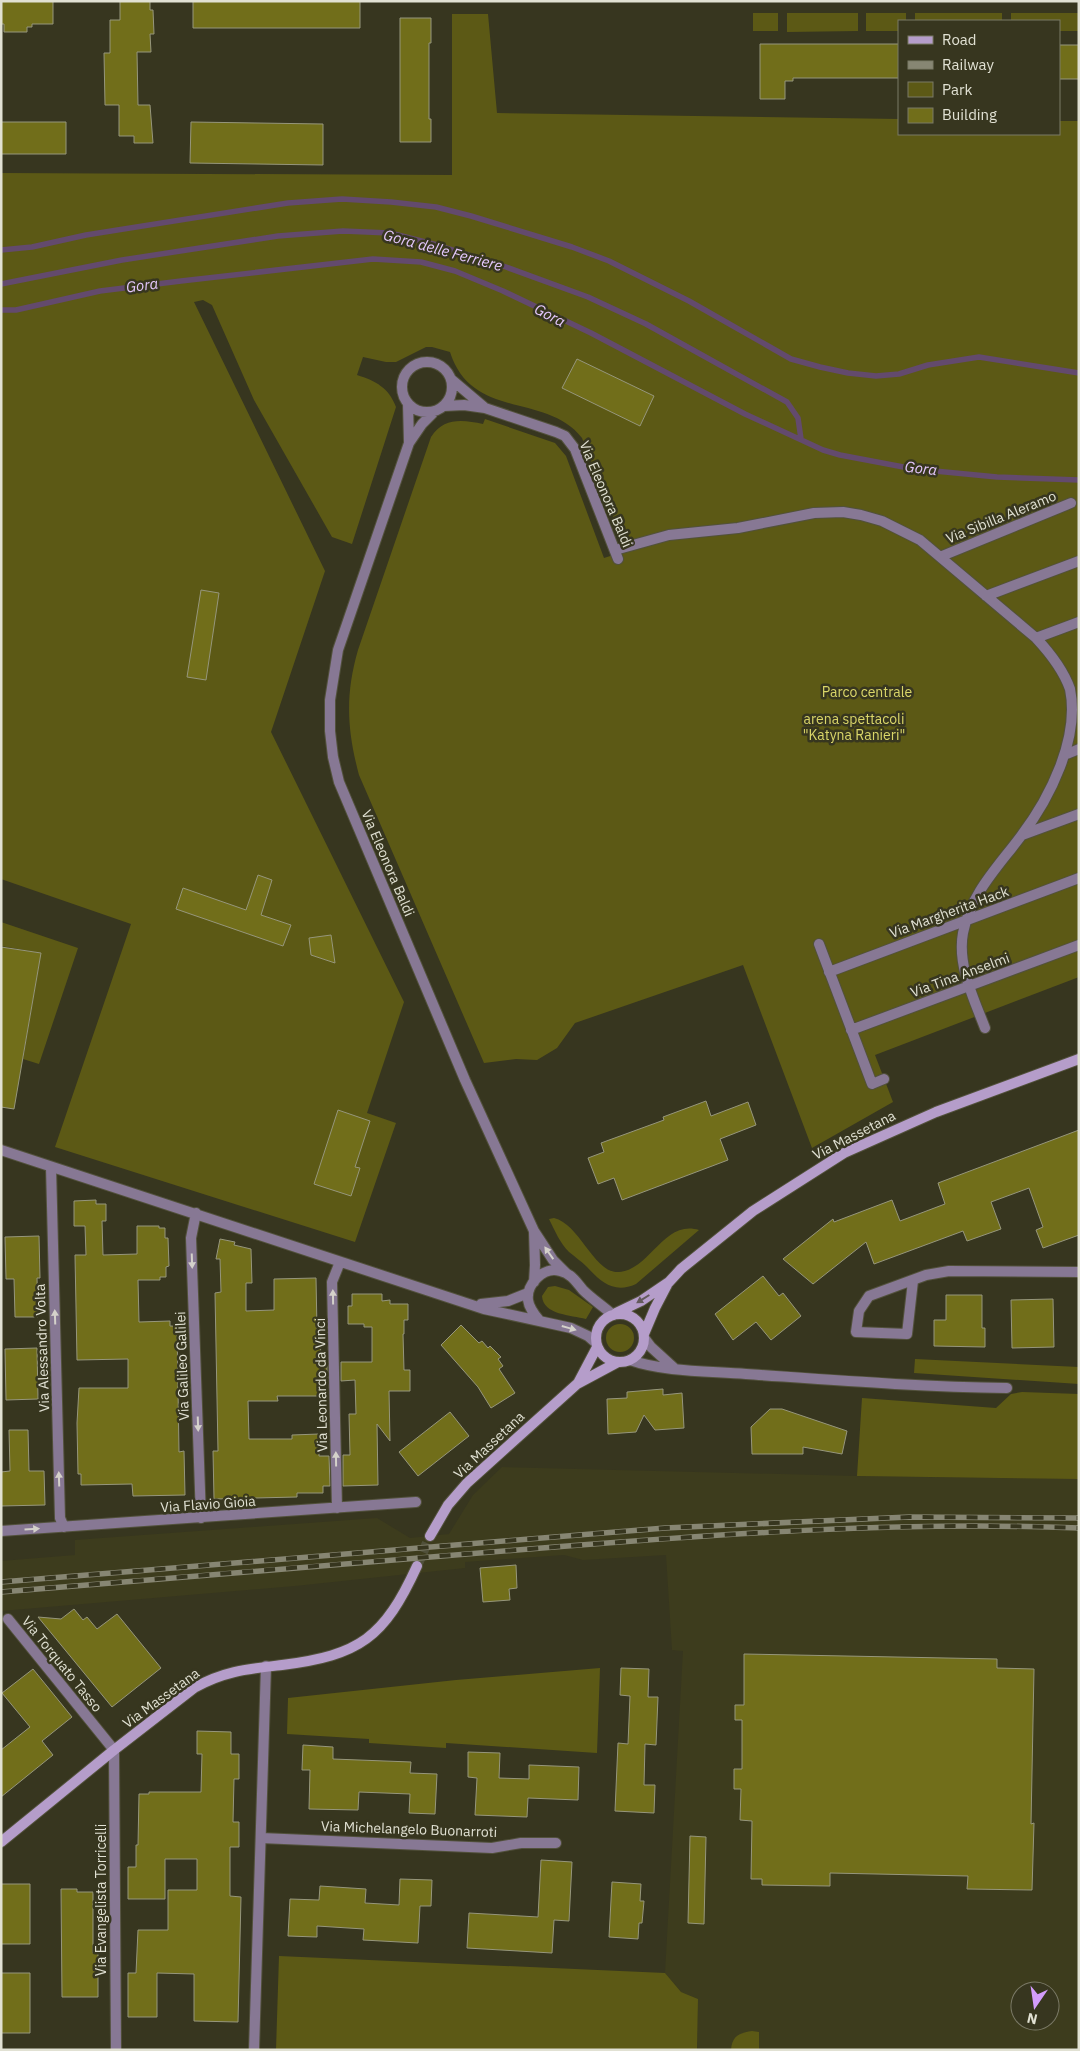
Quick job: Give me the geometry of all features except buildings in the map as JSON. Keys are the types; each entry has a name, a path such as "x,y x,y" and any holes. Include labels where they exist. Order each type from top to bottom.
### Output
{"main road":[{"name":"Via Massetana","path":"577,1384 597,1345 598,1328 602,1321 641,1301 669,1282 681,1269 753,1211 844,1153 936,1112 1079,1059"},
{"name":"Via Massetana","path":"430,1536 448,1505 467,1483 577,1384 618,1362 630,1360 640,1352 655,1308 669,1282"},
{"path":"615,1314 631,1316 638,1320 644,1336"},
{"path":"597,1345 604,1356 618,1362"},
{"name":"Via Massetana","path":"3,1837 194,1688 208,1680 230,1672 327,1657 360,1644 392,1613 418,1566"}],"street":[{"path":"428,362 437,364 445,369 451,379 453,389 450,398 440,409 421,411 408,404 403,395 402,385 405,376 411,368 419,364 428,362"},
{"name":"Via Eleonora Baldi","path":"451,379 485,408"},
{"name":"Via Eleonora Baldi","path":"408,404 409,443"},
{"name":"Via Eleonora Baldi","path":"534,1282 534,1231 465,1080 339,782 333,757 330,731 330,700 338,650 409,443 422,424 440,409 464,405 485,408 556,432 576,449 617,554 669,535 738,528 814,513 843,512 882,521 920,540 942,556"},
{"name":"Via Sibilla Aleramo","path":"942,556 1071,503"},
{"path":"942,556 1036,638 1074,688 1072,724 1067,754 1062,769 1022,836 982,887 972,904 966,920 962,953 964,968 985,1028"},
{"path":"986,596 1079,561"},
{"path":"1036,638 1079,622"},
{"path":"1067,754 1079,749"},
{"path":"1022,836 1079,814"},
{"name":"Via Margherita Hack","path":"829,972 1079,878"},
{"path":"819,944 872,1084 884,1079"},
{"name":"Via Tina Anselmi","path":"851,1030 1079,945"},
{"path":"1,1150 468,1304 576,1330 597,1345"},
{"name":"Via Alessandro Volta","path":"51,1167 60,1518 64,1527"},
{"name":"Via Galileo Galilei","path":"196,1213 191,1238 201,1518"},
{"path":"534,1231 553,1260 615,1314"},
{"name":"Via Leonardo da Vinci","path":"337,1508 332,1282 340,1262"},
{"path":"539,1320 530,1308 528,1293 534,1282 540,1275 553,1270 567,1273"},
{"path":"913,1281 907,1334 856,1332 859,1311 869,1296 926,1275 949,1271 1079,1272"},
{"path":"468,1304 508,1302 528,1293"},
{"path":"644,1336 659,1355 675,1368"},
{"path":"630,1360 675,1368 921,1387 1007,1388"},
{"name":"Via Flavio Gioia","path":"1,1531 416,1502"},
{"name":"Via Torquato Tasso","path":"8,1618 114,1750"},
{"path":"254,2050 266,1666"},
{"name":"Via Evangelista Torricelli","path":"114,1750 116,2050"},
{"name":"Via Michelangelo Buonarroti","path":"261,1838 492,1848 521,1843 556,1843"}],"shaded area":[{"path":"502,1467 857,1476 1079,1479 1079,2050 697,2050 698,1999 681,1992 665,1973 683,1651 672,1650 666,1555 583,1560 564,1555 465,1562 465,1568 295,1586 1,1611 1,1561 75,1555 75,1540 377,1518 410,1538 449,1534 473,1495"}],"green space":[{"path":"753,13 778,13 778,31 753,31"},
{"path":"787,13 858,13 858,31 787,32"},
{"path":"866,13 906,13 906,20 898,20 898,31 866,31"},
{"path":"915,13 1002,13 1002,20 915,20"},
{"path":"1011,13 1079,13 1079,31 1060,31 1060,20 1011,20"},
{"path":"452,14 488,14 497,113 898,119 898,135 1060,135 1060,121 1079,121 1079,977 875,1055 893,1102 812,1148 743,965 575,1023 557,1048 537,1060 516,1059 484,1063 359,775 352,743 349,712 351,682 358,650 431,437 448,423 461,421 483,424 485,419 555,443 566,456 604,558 626,551 582,438 567,424 549,415 511,404 475,388 461,374 450,352 432,347 426,347 396,362 363,357 357,375 370,380 386,390 396,407 352,544 332,537 254,400 212,305 203,300 194,302 325,571 271,732 404,1002 367,1113 396,1123 355,1242 55,1147 131,924 1,879 1,173 452,175"},
{"path":"1,922 78,948 39,1064 23,1059 41,953 1,946"},
{"path":"554,1218 572,1229 602,1265 610,1270 619,1272 630,1269 640,1263 666,1238 676,1232 687,1229 699,1230 636,1284 621,1288 603,1282 569,1252 560,1241 549,1219"},
{"path":"555,1286 569,1290 593,1307 586,1319 552,1311 547,1307 542,1296 548,1287"},
{"path":"620,1324 630,1328 634,1338 630,1348 620,1352 610,1348 606,1338 610,1328"},
{"path":"915,1359 1079,1367 1079,1384 914,1373"},
{"path":"1022,1392 1079,1394 1079,1479 857,1476 862,1398 996,1408 1011,1394"},
{"path":"600,1668 597,1753 446,1743 446,1748 369,1743 369,1739 287,1734 288,1698 456,1680"},
{"path":"279,1956 665,1973 681,1992 698,1999 697,2050 276,2050"},
{"path":"752,2031 759,2032 759,2050 731,2050 733,2041 737,2036"}],"waterway":[{"path":"1,250 32,247 86,235 288,203 342,199 436,207 572,247 609,261 689,301 791,359 820,367 876,376 899,374 928,365 979,357 1079,373"},
{"name":"Gora delle Ferriere","path":"1,284 122,260 278,236 343,231 390,233 437,245 506,267 588,297 646,324 787,402 798,418 801,439"},
{"name":"Gora","path":"1,310 16,310 100,291 373,259 421,262 455,271 503,291 591,333 745,414 823,450 914,469 997,477 1079,480"}],"tunnel":[{"path":"417,1566 430,1536"}],"railway":[{"path":"1,1582 665,1528 909,1517 1079,1518"},
{"path":"1,1592 474,1553 810,1530 945,1526 1079,1528"}],"park label":[{"name":"Parco centrale","path":"867,692"},
{"name":"arena spettacoli \"Katyna Ranieri\"","path":"854,728"}]}
